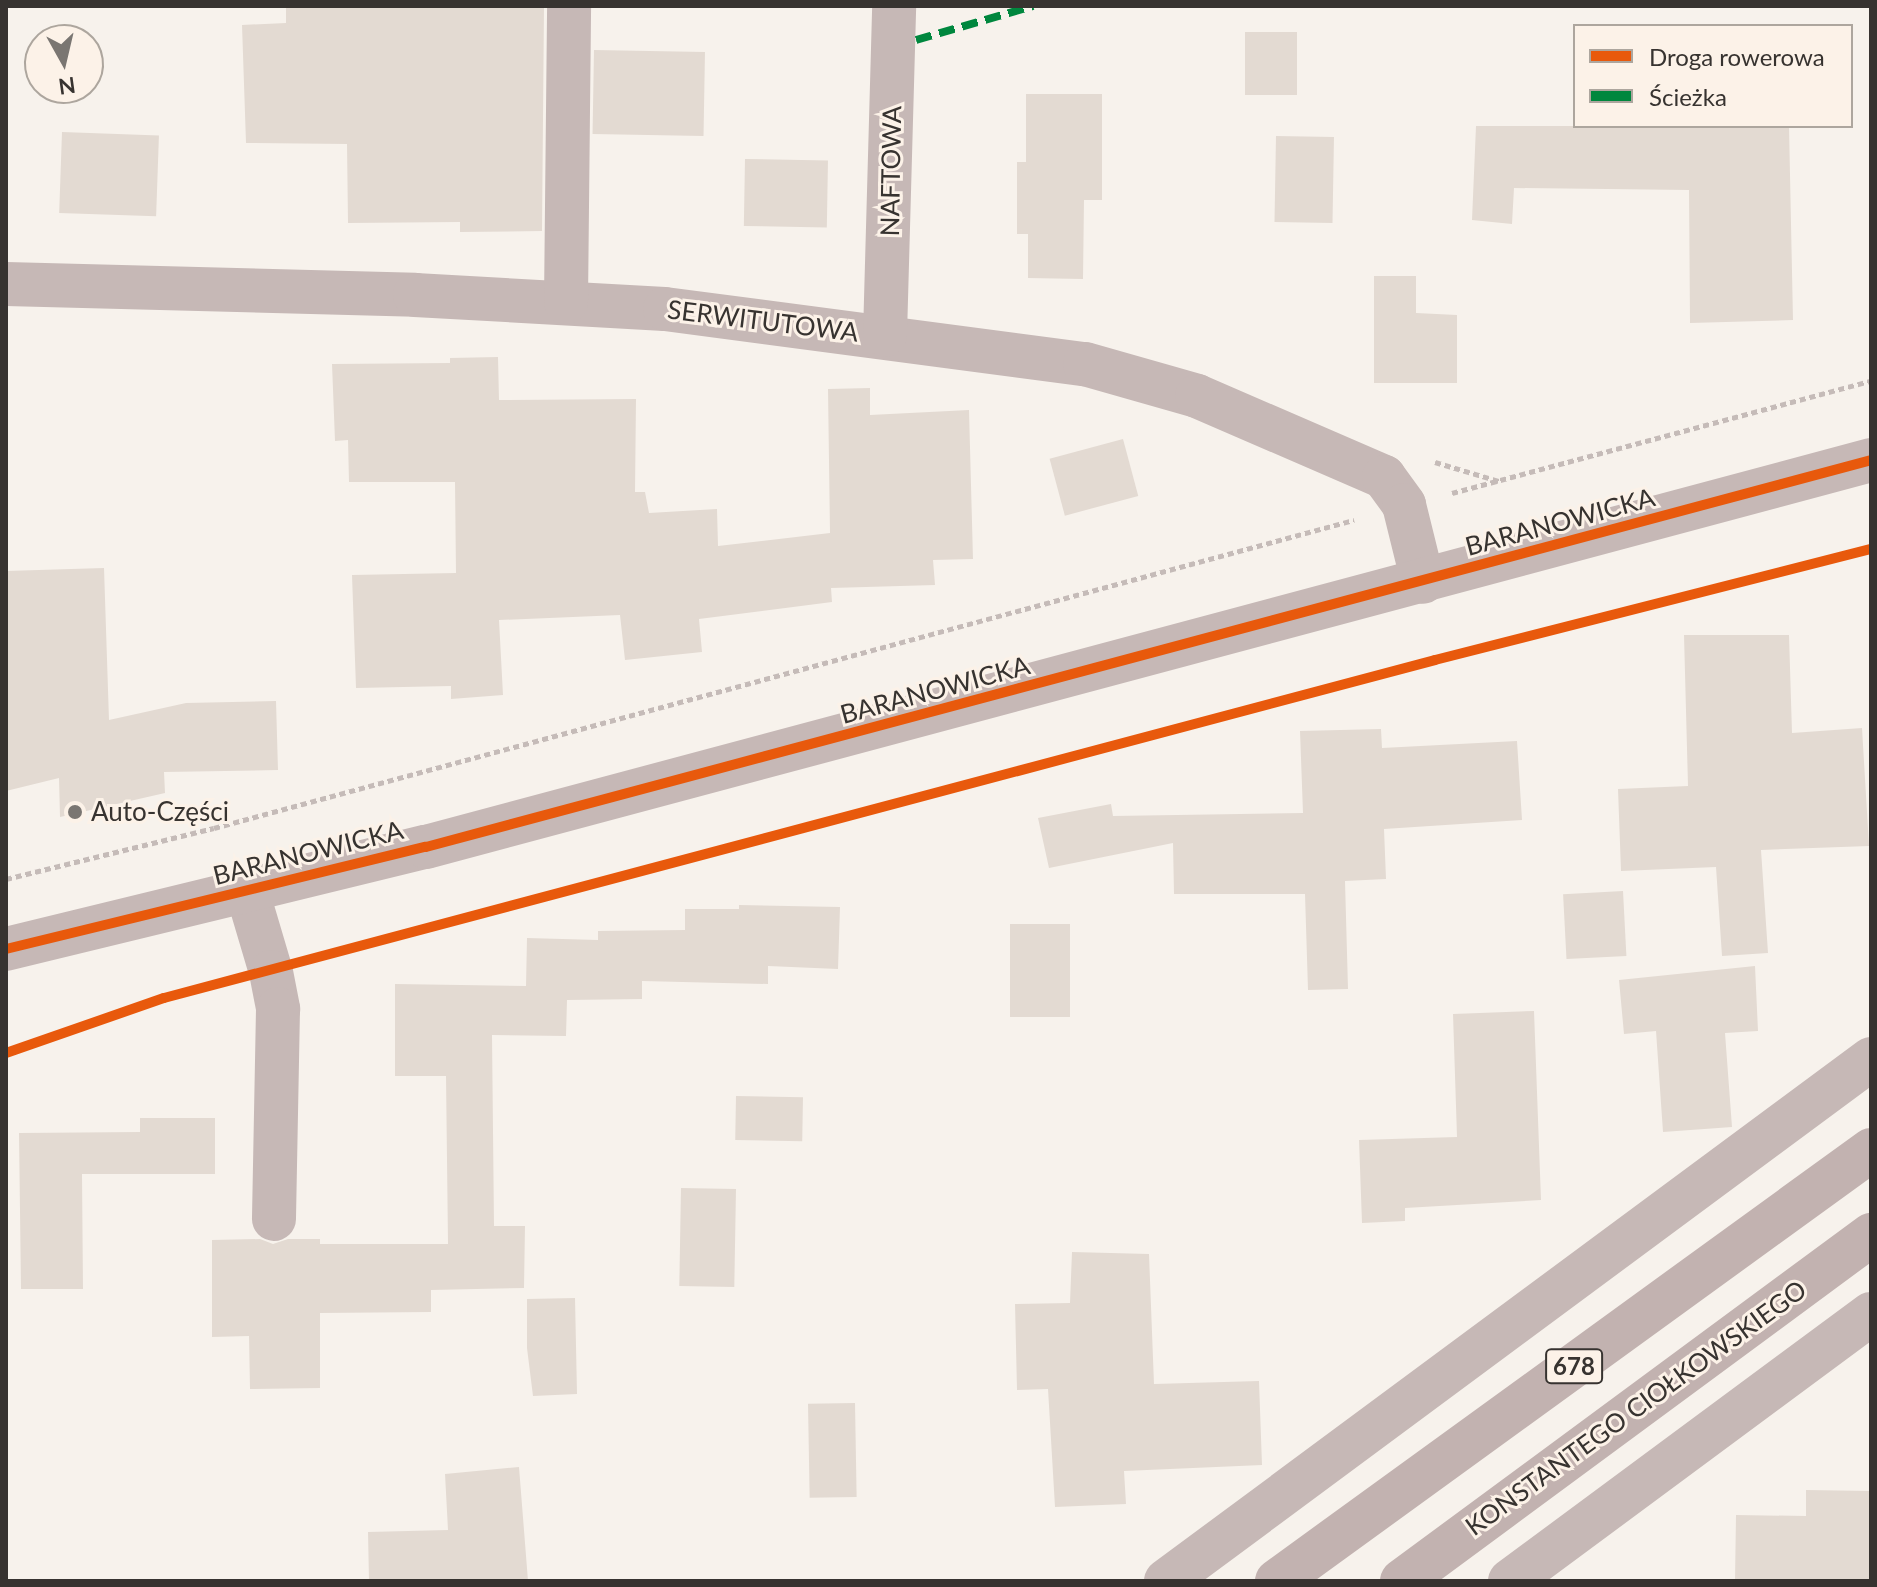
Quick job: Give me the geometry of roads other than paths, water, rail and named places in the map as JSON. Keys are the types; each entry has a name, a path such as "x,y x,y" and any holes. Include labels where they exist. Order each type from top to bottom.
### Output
{"highway":[{"name":"678","path":"1277,1581 1871,1150"},
{"name":"KONSTANTEGO CIOŁKOWSKIEGO","path":"1402,1581 1871,1235"}],"street":[{"path":"566,302 569,6"},
{"name":"NAFTOWA","path":"885,335 894,6"},
{"name":"SERWITUTOWA","path":"6,284 321,291 665,309 885,335 1085,364 1197,396 1384,477 1404,505 1423,582"},
{"name":"BARANOWICKA","path":"6,949 442,843 1871,460"},
{"path":"247,891 271,972 278,1009 274,1219"},
{"path":"1166,1581 1871,1059"},
{"path":"1510,1581 1871,1314"}],"place":[{"name":"Auto-Części","path":"75,812"}]}
